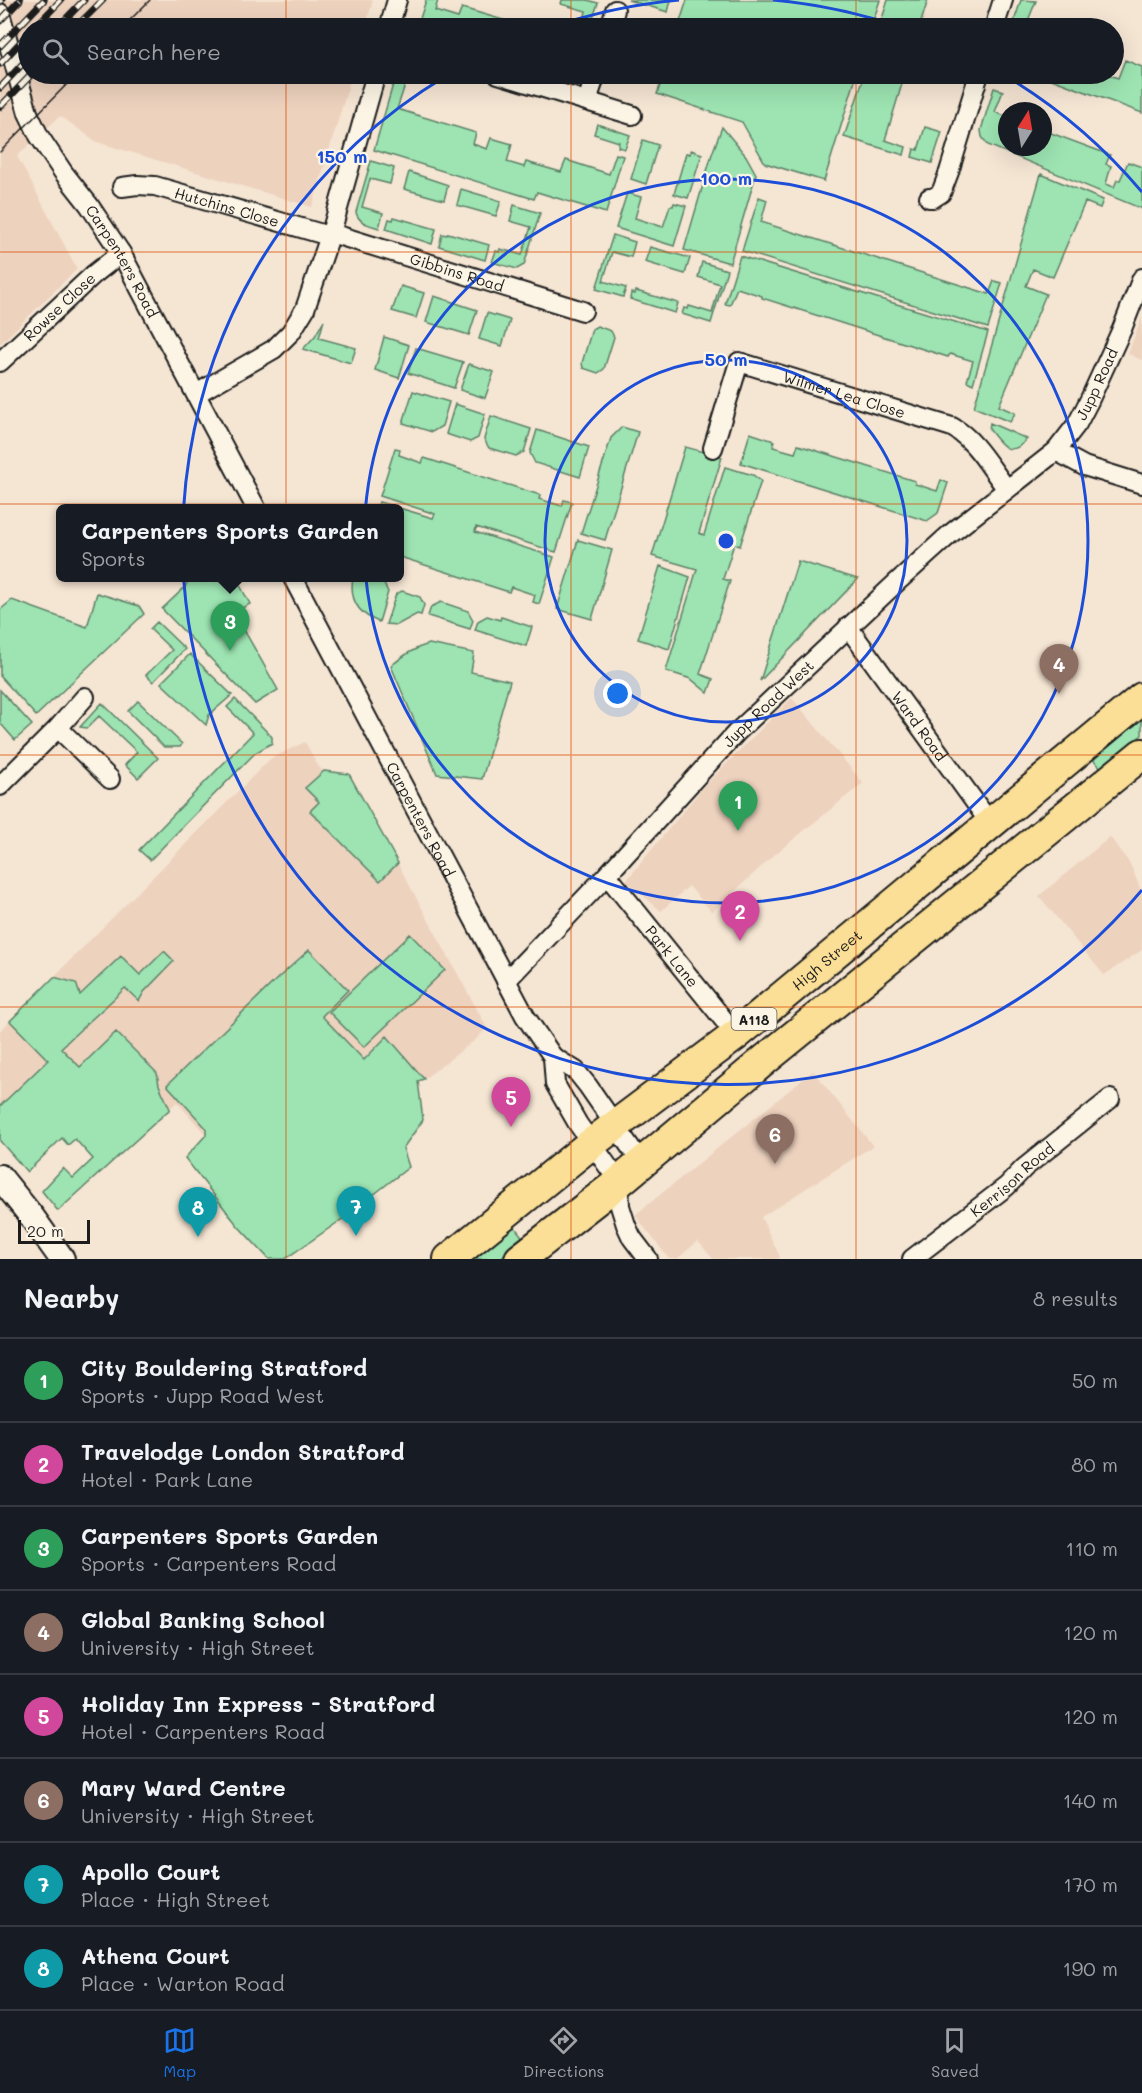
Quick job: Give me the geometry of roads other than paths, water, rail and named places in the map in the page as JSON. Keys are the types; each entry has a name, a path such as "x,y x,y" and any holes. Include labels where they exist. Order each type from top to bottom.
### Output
{"main road":[{"name":"High Street","path":"449,1259 615,1125 736,1035 1142,698"},
{"name":"A118","path":"520,1259 630,1173 767,1058 1142,754"}],"street":[{"path":"391,18 397,0"},
{"path":"997,18 1003,0"},
{"path":"613,18 615,10"},
{"name":"Carpenters Road","path":"0,13 18,76"},
{"name":"Carpenters Road","path":"20,84 31,121 45,145 121,253 254,504"},
{"path":"196,394 274,349 291,332 305,309 330,234 373,84"},
{"path":"531,84 632,115"},
{"path":"587,101 593,84"},
{"path":"929,198 941,193 976,84"},
{"name":"Hutchins Close","path":"122,187 155,186 330,234"},
{"name":"Gibbins Road","path":"330,234 583,311"},
{"name":"Rowse Close","path":"0,362 93,275 121,253"},
{"name":"Jupp Road","path":"1056,451 1077,424 1085,408 1122,329 1142,278"},
{"name":"Wilmer Lea Close","path":"713,448 739,362 952,427 963,433 973,444 1007,489"},
{"path":"1056,451 1084,466 1142,484"},
{"name":"Jupp Road West","path":"506,981 608,875 736,733 949,535 1056,451"},
{"name":"Carpenters Road","path":"295,582 525,1016 553,1058 576,1071 615,1125 630,1173"},
{"name":"Ward Road","path":"848,627 990,823"},
{"path":"0,786 58,728 85,697"},
{"path":"58,728 110,779"},
{"name":"Park Lane","path":"608,875 736,1035"},
{"name":"Carpenters Road","path":"553,1058 555,1084 578,1124 592,1143 630,1173"},
{"name":"Kerrison Road","path":"912,1259 1007,1186 1024,1168 1110,1099"},
{"path":"630,1173 620,1206 632,1238 648,1259"},
{"path":"0,1178 62,1259"}],"tram line":[{"path":"132,18 150,0"},
{"path":"0,152 67,84"}],"railway":[{"path":"0,21 20,0"},
{"path":"27,18 44,0"},
{"path":"44,18 61,0"},
{"path":"67,18 84,0"},
{"path":"85,18 103,0"},
{"path":"0,46 18,27"},
{"path":"0,64 18,45"},
{"path":"0,88 18,69"},
{"path":"0,107 22,84"}],"place":[{"name":"Carpenters Sports Garden","path":"230,651"},
{"name":"Global Banking School","path":"1059,694"},
{"name":"City Bouldering Stratford","path":"738,831"},
{"name":"Travelodge London Stratford","path":"740,941"},
{"name":"Holiday Inn Express - Stratford","path":"511,1127"},
{"name":"Mary Ward Centre","path":"775,1164"},
{"name":"Apollo Court","path":"356,1236"},
{"name":"Athena Court","path":"198,1237"}]}
